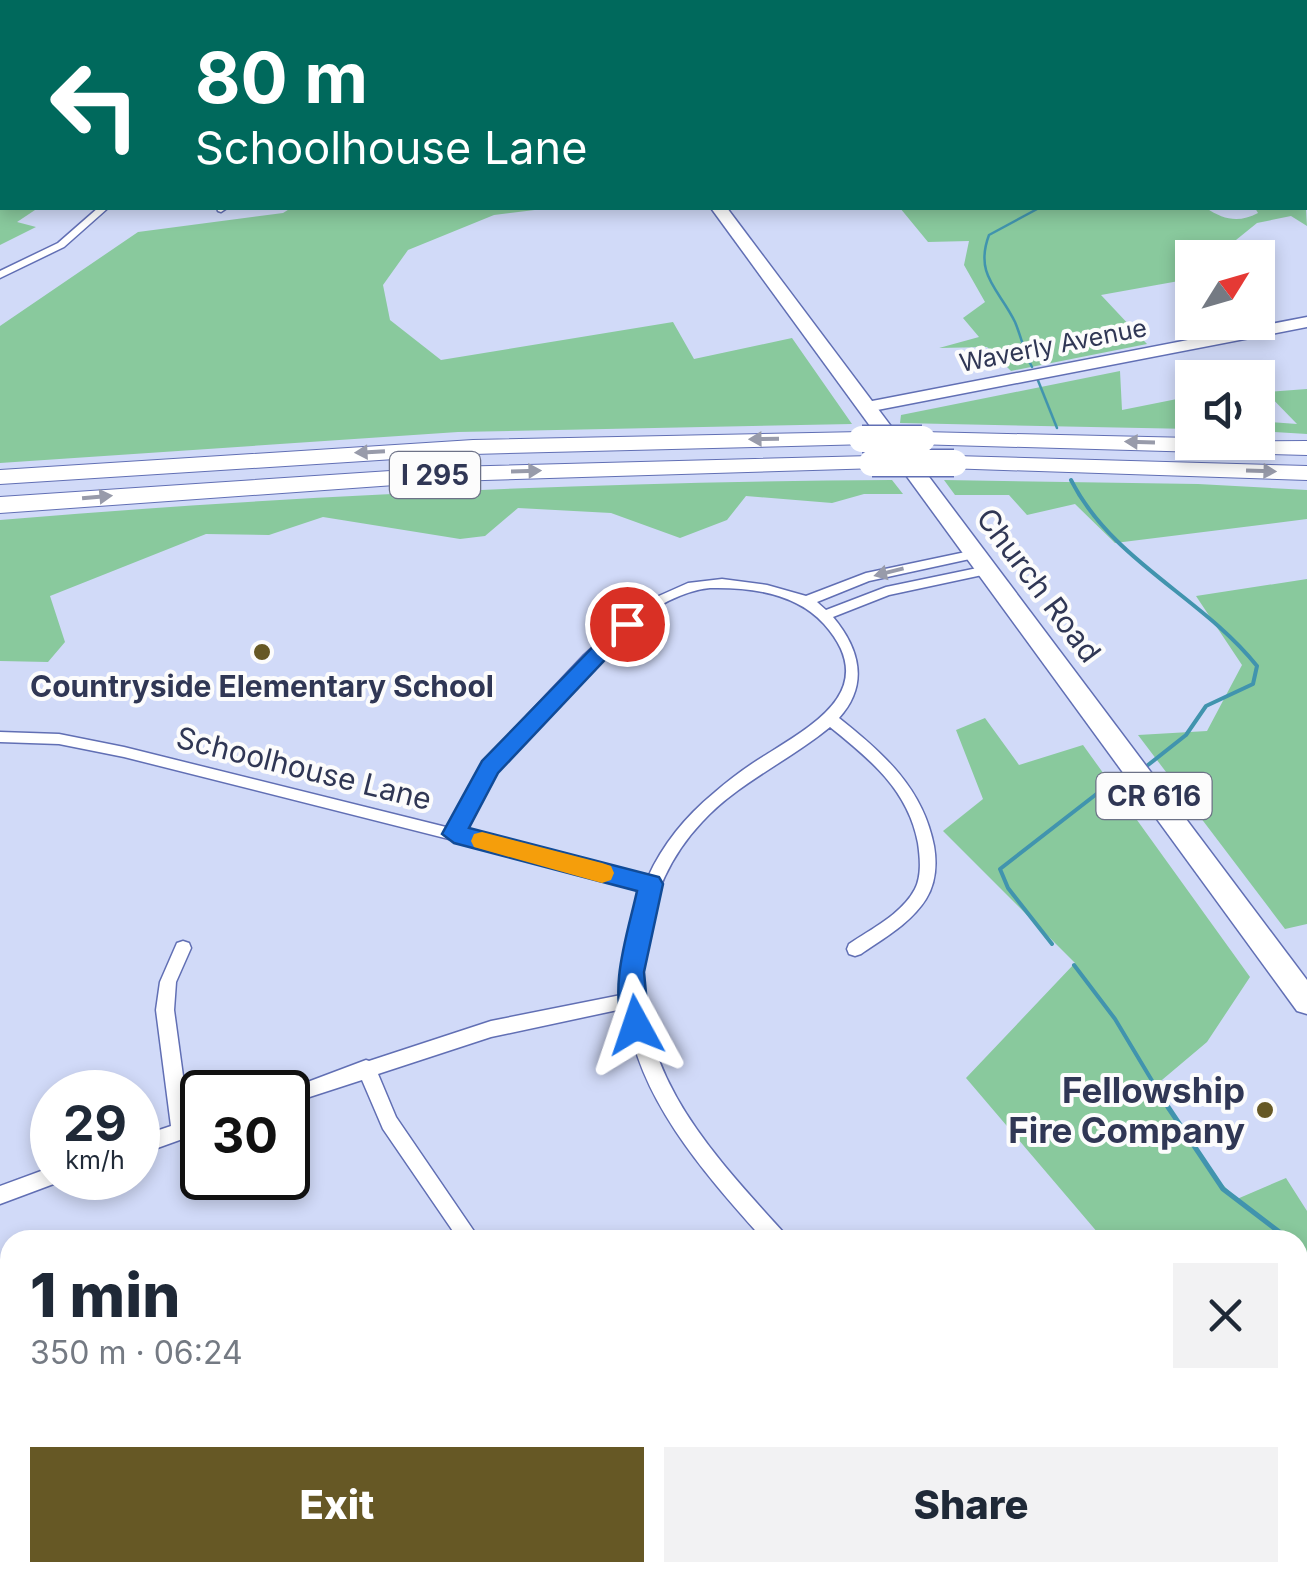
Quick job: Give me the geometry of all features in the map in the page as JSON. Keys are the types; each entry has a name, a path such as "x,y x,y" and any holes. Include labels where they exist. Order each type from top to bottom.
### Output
{"highway":[{"name":"I 295","path":"0,477 473,447 862,439 1307,448"},
{"name":"I 295","path":"0,506 450,474 872,463 1307,473"}],"main road":[{"name":"Church Road","path":"720,210 1307,1002"}],"street":[{"path":"0,274 61,244 101,210"},
{"name":"Waverly Avenue","path":"867,408 1307,322"},
{"path":"806,601 866,577 981,562"},
{"path":"824,616 981,562"},
{"path":"454,834 490,767 510,743 647,607 678,590 705,585 756,587 806,601 824,616 842,639 853,670 849,692 830,719 708,806 672,843 651,884 636,939 632,1000 648,1062 678,1121 768,1230"},
{"path":"830,719 882,764 914,800 928,856 922,892 906,912 855,950"},
{"name":"Schoolhouse Lane","path":"0,738 59,739 99,746 651,884"},
{"path":"180,1124 165,1026 165,996 183,948"},
{"path":"310,1088 490,1028 632,1000"},
{"path":"366,1068 389,1122 463,1230"},
{"path":"0,1195 30,1184"}],"green space":[{"path":"0,210 35,210 17,222 36,227 0,245"},
{"path":"535,210 494,215 408,250 383,285 390,320 441,360 673,322 694,359 792,338 852,424 458,432 0,463 0,326 138,232 283,213"},
{"path":"902,210 1210,210 1238,219 1258,213 1256,210 1306,210 1307,226 1291,216 1257,223 1236,240 1175,240 1175,282 1101,295 1147,344 1011,371 987,347 939,348 979,337 963,318 985,302 964,265 969,241 928,242"},
{"path":"1120,371 1122,410 1175,399 1175,429 900,423 901,415"},
{"path":"1307,389 1307,434 1275,432 1275,422 1297,424 1275,401 1275,391"},
{"path":"892,480 903,494 864,494 832,503 746,496 727,520 680,538 611,513 518,508 485,536 460,539 323,517 269,535 206,534 50,596 65,642 48,662 0,661 0,520 446,491"},
{"path":"944,480 1307,490 1307,519 1115,543 1075,504 1027,515 1009,495 955,495"},
{"path":"1307,579 1307,924 1285,929 1138,735 1207,731 1242,665 1196,596"},
{"path":"985,718 1019,765 1083,745 1250,977 1207,1042 1156,1085 1216,1178 1237,1199 1286,1178 1307,1211 1307,1230 1095,1230 966,1078 1075,963 943,831 983,799 956,730"}],"waterway":[{"path":"1032,367 1015,322 990,281 984,261 989,235 1035,210"},
{"path":"1037,378 1057,428"},
{"path":"1071,480 1110,534 1210,619 1257,666 1253,684 1206,706 1186,735 1148,765"},
{"path":"1052,944 1008,888 1000,869 1112,782"},
{"path":"1074,965 1115,1019 1169,1109"},
{"path":"1168,1107 1223,1189 1277,1230"}],"slow traffic":[{"path":"482,841 602,873"}],"place":[{"name":"Countryside Elementary School","path":"262,652"},
{"name":"Fellowship Fire Company","path":"1265,1110"}],"route":[{"path":"627,624 490,767 454,834 651,884 636,939 632,972 636,1025"}]}
